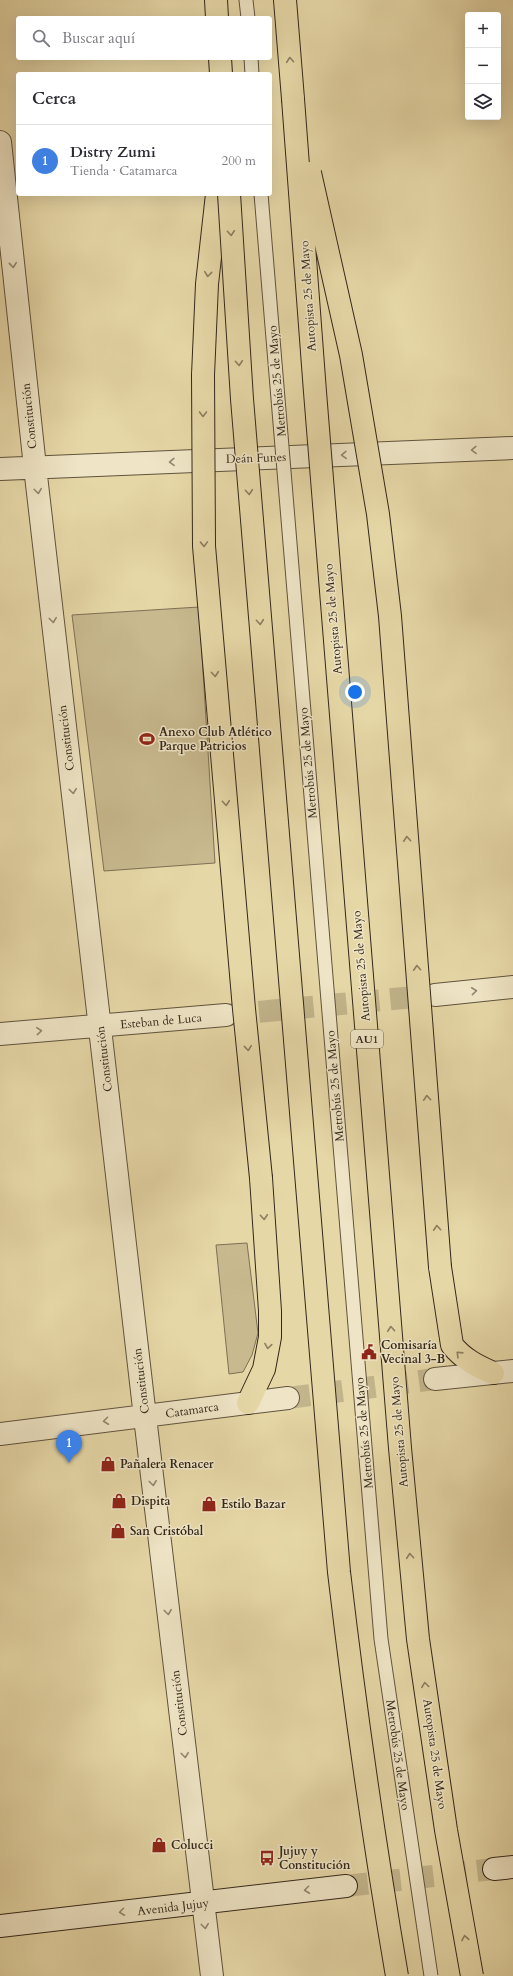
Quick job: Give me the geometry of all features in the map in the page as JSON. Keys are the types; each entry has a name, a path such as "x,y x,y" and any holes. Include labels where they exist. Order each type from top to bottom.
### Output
{"highway":[{"path":"216,0 217,16"},
{"name":"Autopista 25 de Mayo","path":"285,0 400,1448 418,1639 446,1830 472,1976"},
{"path":"220,60 221,72"},
{"path":"294,99 351,355 378,514 390,616 440,1266 452,1345 458,1354 470,1362 503,1372"},
{"path":"217,196 207,284 204,333 202,414 204,546 261,1178 270,1311 270,1337 264,1370 248,1403"},
{"path":"229,196 242,407 330,1479 354,1706 397,1976"}],"street":[{"name":"Constitución","path":"0,142 35,467 145,1416 212,1976"},
{"name":"Deán Funes","path":"0,469 513,448"},
{"path":"435,996 513,987"},
{"name":"Esteban de Luca","path":"0,1034 226,1015"},
{"path":"434,1379 503,1372"},
{"name":"Catamarca","path":"0,1434 288,1398"},
{"name":"Avenida Jujuy","path":"0,1926 346,1886"}],"lane":[{"path":"246,0 248,16"},
{"path":"251,60 252,72"},
{"name":"Metrobús 25 de Mayo","path":"262,196 381,1639 431,1976"}],"shaded area":[{"name":"Anexo Club Atlético Parque Patricios","path":"199,607 215,863 104,871 72,615"},
{"path":"247,1243 258,1333 252,1355 243,1372 229,1374 216,1245"}],"tunnel":[{"path":"226,1015 435,995"},
{"path":"288,1398 435,1379"},
{"path":"346,1886 494,1869"}],"place":[{"name":"Anexo Club Atlético Parque Patricios","path":"147,739"},
{"name":"Comisaría Vecinal 3-B","path":"369,1352"},
{"name":"Distry Zumi","path":"69,1463"},
{"name":"Pañalera Renacer","path":"108,1464"},
{"name":"Dispita","path":"119,1501"},
{"name":"Estilo Bazar","path":"209,1504"},
{"name":"San Cristóbal","path":"118,1531"},
{"name":"Colucci","path":"159,1845"},
{"name":"Jujuy y Constitución","path":"267,1858"}]}
